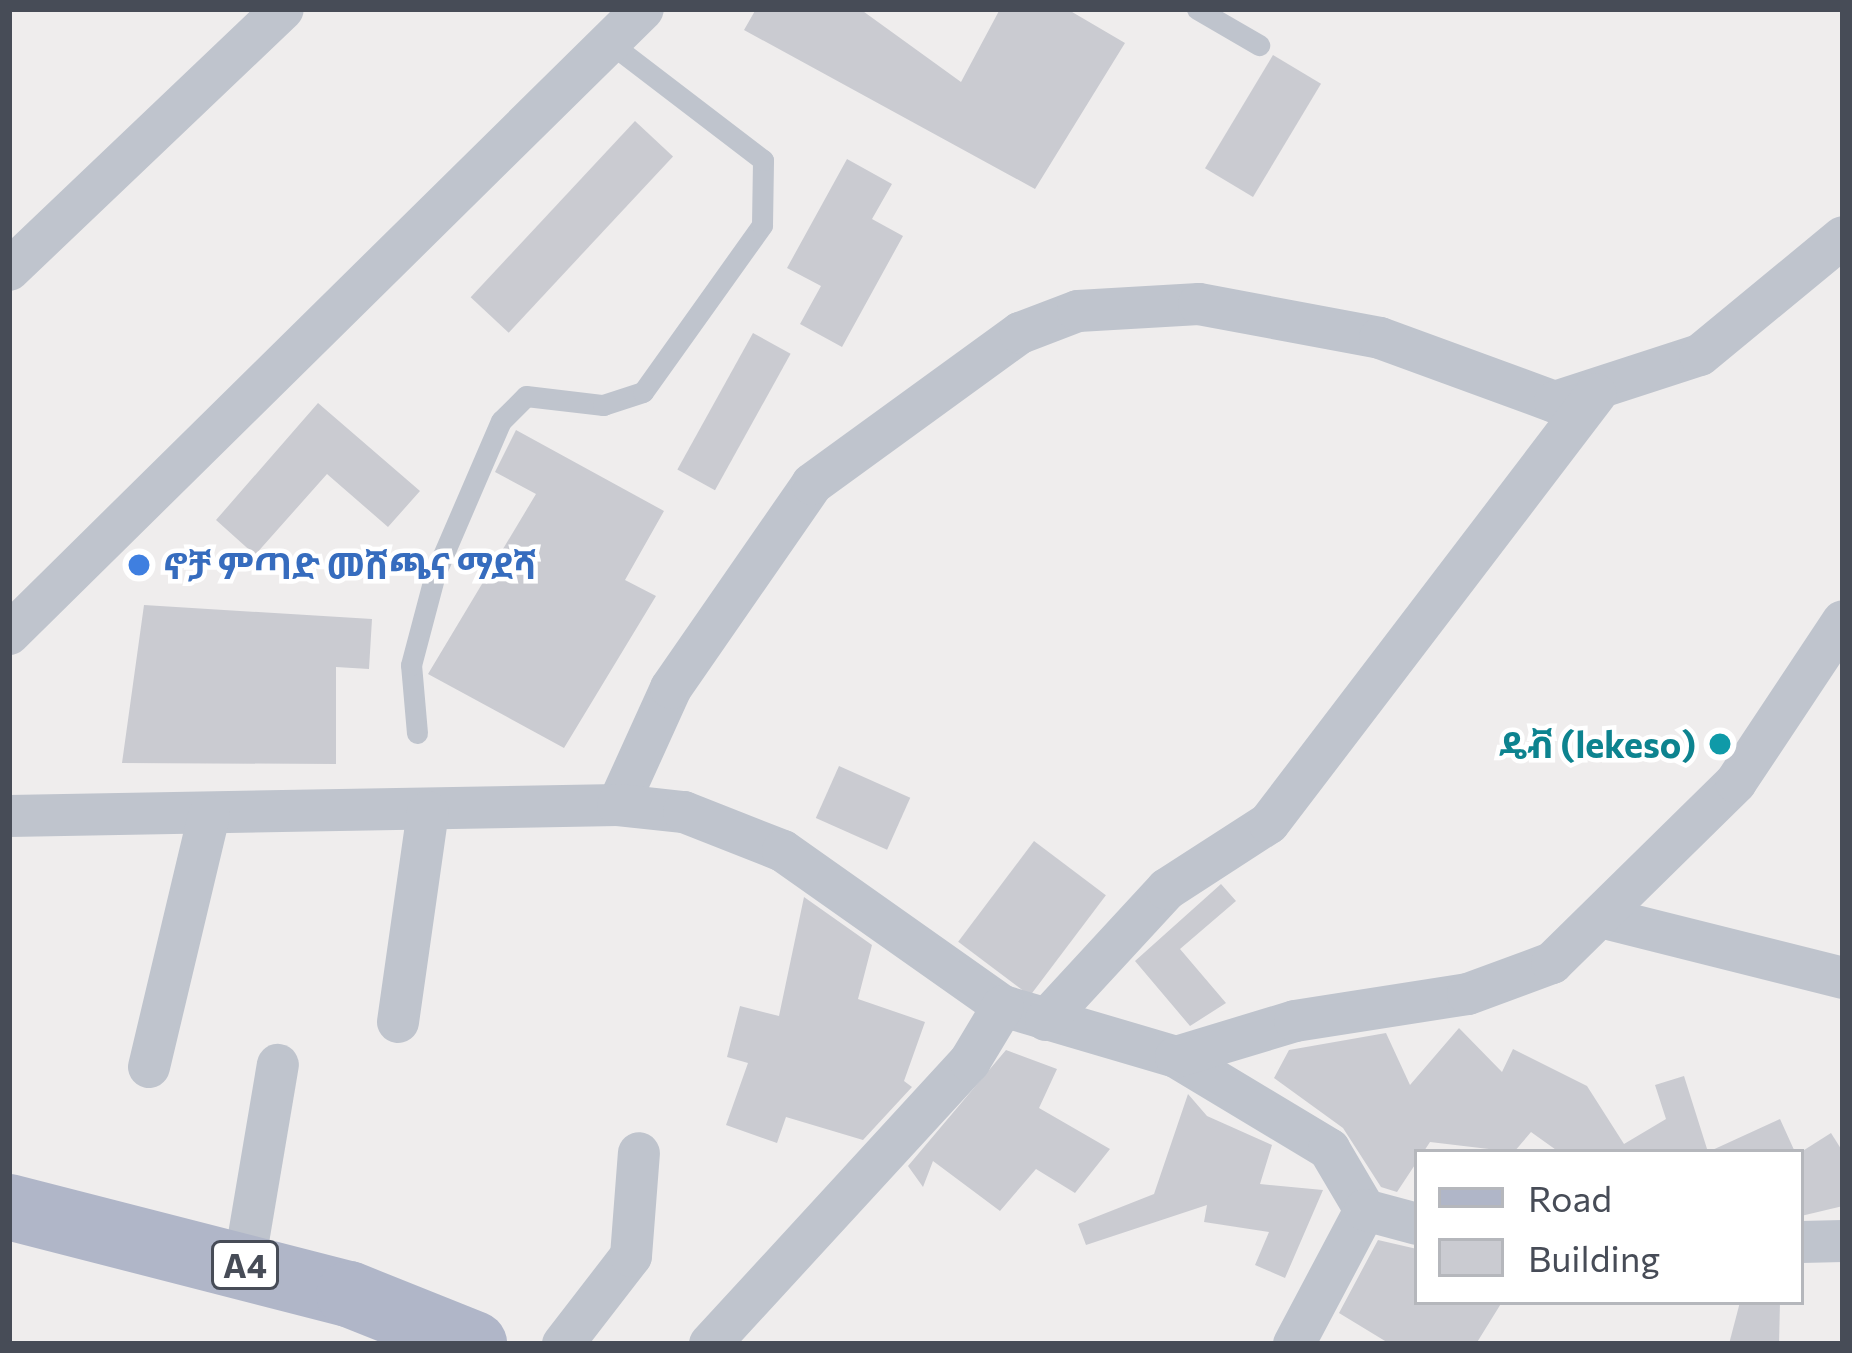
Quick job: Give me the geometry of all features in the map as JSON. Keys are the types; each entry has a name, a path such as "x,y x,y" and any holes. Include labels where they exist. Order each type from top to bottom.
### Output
{"main road":[{"name":"A4","path":"9,1207 244,1265 462,1341"}],"street":[{"path":"9,270 283,9"},
{"path":"9,634 643,9"},
{"path":"618,805 671,688 812,484 1020,333 1078,311 1199,304 1380,338 1555,401 1596,394 1700,355 1843,237"},
{"path":"1046,1020 1167,889 1269,823 1596,394"},
{"path":"1176,1057 1295,1021 1468,994 1552,963 1608,919 1736,782 1843,621"},
{"path":"9,816 209,816 618,805 684,812 783,851 1004,1006 1176,1057 1329,1149 1365,1210 1414,1223"},
{"path":"398,1022 428,812"},
{"path":"149,1067 209,816"},
{"path":"1608,919 1843,978"},
{"path":"710,1344 970,1061 1004,1006"},
{"path":"244,1265 278,1065"},
{"path":"562,1344 631,1256 639,1153"},
{"path":"1294,1344 1365,1210"},
{"path":"1804,1242 1843,1241"}],"lane":[{"path":"1197,9 1258,45"},
{"path":"417,733 411,665 434,574 502,421 526,396 603,405 643,392 762,225 763,160 610,43"}],"building":[{"path":"756,9 860,9 961,82 1000,9 1067,9 1125,43 1035,189 744,30"},
{"path":"1273,55 1321,84 1253,197 1205,168"},
{"path":"635,121 673,156 509,333 471,297"},
{"path":"847,159 892,184 872,219 903,236 842,347 800,324 821,286 787,268"},
{"path":"753,333 791,354 715,490 677,469"},
{"path":"318,403 420,491 388,527 327,474 255,555 216,520"},
{"path":"516,430 664,511 625,580 656,596 564,748 428,674 536,494 495,472"},
{"path":"144,605 372,619 369,669 336,667 336,764 122,763"},
{"path":"839,766 910,798 887,850 816,818"},
{"path":"1034,841 1106,895 1030,996 958,942"},
{"path":"1221,884 1236,901 1180,949 1226,1003 1190,1026 1135,961"},
{"path":"804,897 872,945 858,999 925,1022 904,1081 912,1087 863,1140 786,1117 777,1143 726,1125 748,1063 727,1057 740,1006 779,1016"},
{"path":"1459,1028 1502,1072 1513,1049 1587,1086 1624,1144 1666,1119 1655,1085 1684,1076 1707,1149 1555,1149 1531,1132 1517,1149 1430,1142 1425,1149 1414,1149 1414,1166 1397,1192 1381,1187 1343,1128 1274,1078 1289,1050 1386,1033 1410,1085"},
{"path":"1006,1050 1057,1069 1039,1108 1110,1149 1075,1193 1036,1169 1000,1211 933,1161 923,1187 908,1166"},
{"path":"1188,1094 1207,1116 1272,1145 1260,1184 1323,1190 1285,1278 1255,1265 1269,1232 1204,1222 1207,1205 1086,1245 1078,1224 1154,1194"},
{"path":"1780,1119 1794,1149 1715,1149"},
{"path":"1831,1133 1843,1152 1843,1206 1804,1215 1804,1150"},
{"path":"1378,1240 1414,1248 1414,1305 1500,1305 1476,1344 1390,1344 1339,1313"},
{"path":"1739,1305 1780,1305 1779,1344 1729,1344"}],"place":[{"name":"ኖቻ ምጣድ መሸጫና ማደሻ","path":"139,565"},
{"name":"ዴቭ (lekeso)","path":"1720,744"}]}
